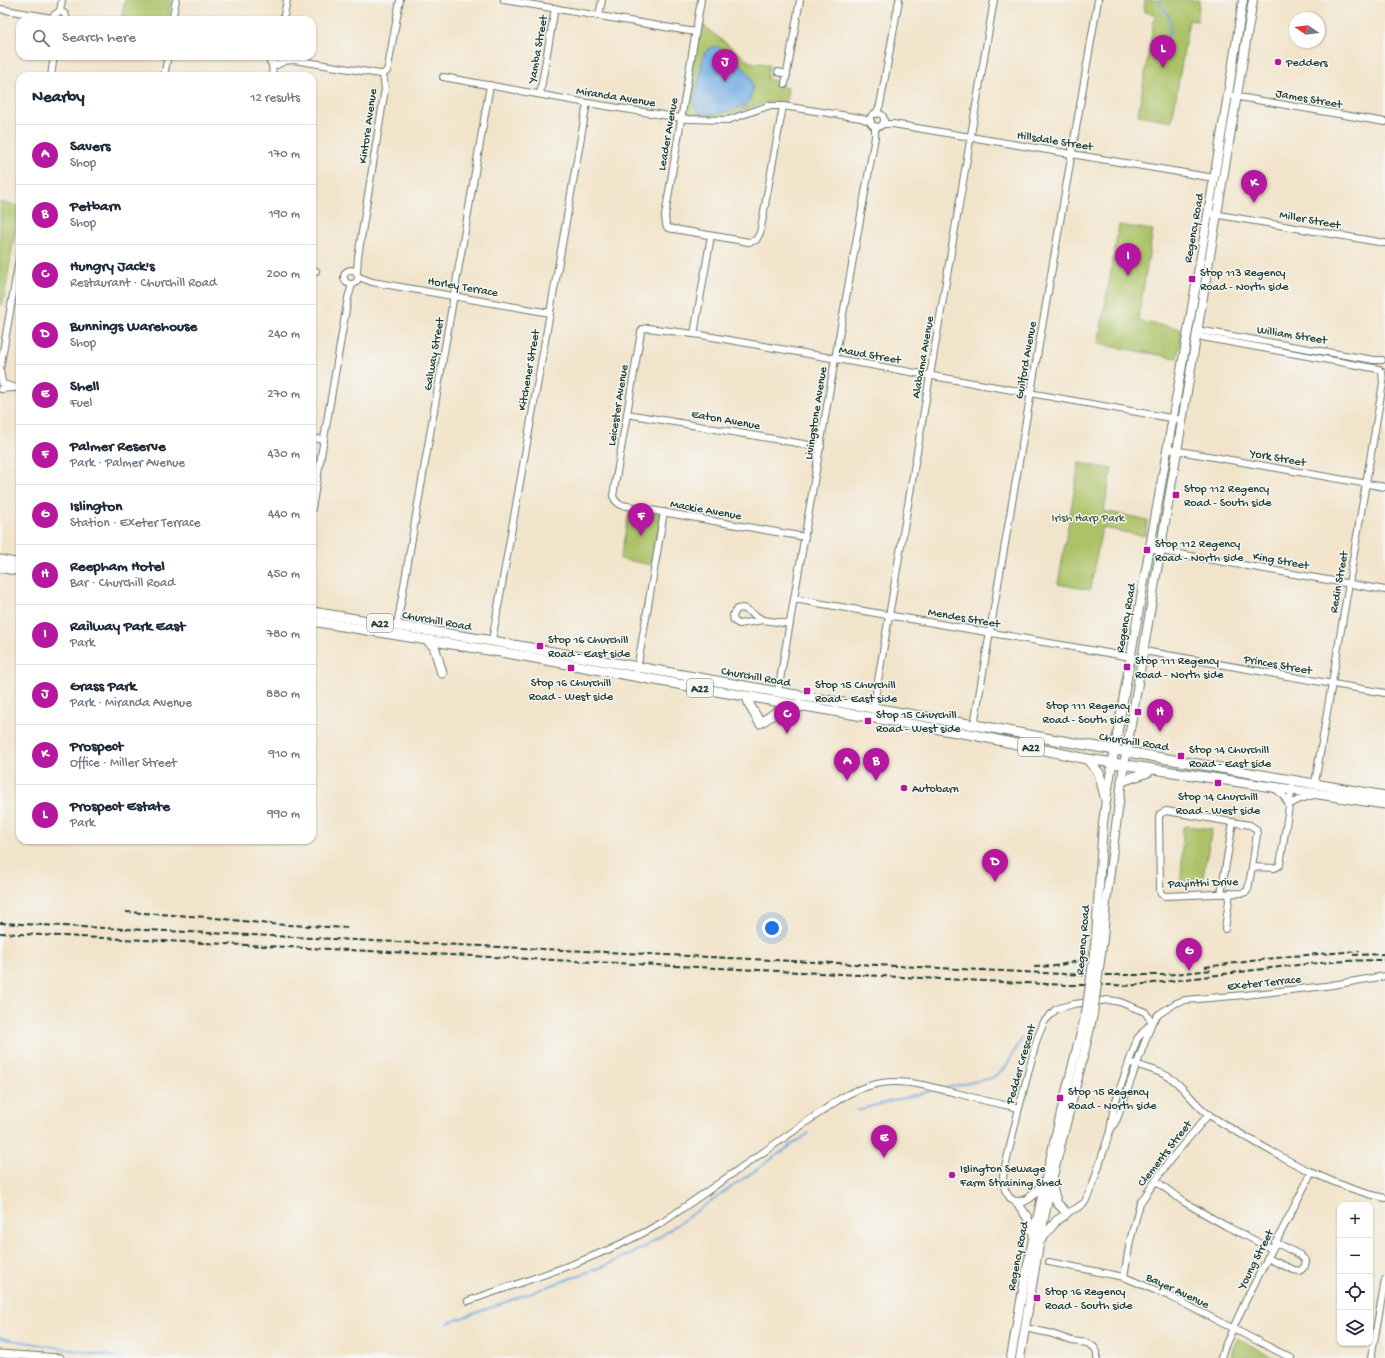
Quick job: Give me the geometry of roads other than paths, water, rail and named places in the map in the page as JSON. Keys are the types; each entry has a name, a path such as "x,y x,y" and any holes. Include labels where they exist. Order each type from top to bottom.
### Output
{"main road":[{"name":"Regency Road","path":"1011,1358 1033,1234 1085,1052 1099,937 1107,895 1124,764 1217,214 1243,0"},
{"name":"Regency Road","path":"1099,937 1103,823 1112,762 1168,449 1214,178 1253,0"},
{"path":"0,560 16,563"},
{"path":"0,567 16,570"},
{"name":"Churchill Road","path":"316,613 492,642 746,696 806,706 872,712 974,725 1385,796"},
{"name":"Churchill Road","path":"316,622 524,656 778,692 1087,759 1385,804"},
{"path":"428,641 434,646 442,672"},
{"path":"746,696 760,723 777,712 806,706"},
{"path":"1087,759 1099,774 1106,800"},
{"path":"1122,781 1148,772 1152,769"},
{"name":"Regency Road","path":"1020,1358 1048,1183"},
{"path":"1016,1202 1022,1202 1028,1199 1048,1183 1057,1203 1067,1213 1057,1220 1039,1242"},
{"path":"1016,1202 1027,1217 1033,1234"},
{"path":"1016,1327 1025,1328"}],"street":[{"path":"60,11 62,0"},
{"path":"173,16 176,0"},
{"path":"284,16 287,0"},
{"name":"Kintore Avenue","path":"316,486 348,298 358,257 385,89 383,74 387,71 388,67 400,0"},
{"path":"506,0 695,32"},
{"path":"599,16 602,0"},
{"name":"Leader Avenue","path":"701,0 665,216 666,225 668,228 749,242 756,240 759,237 783,106"},
{"path":"785,84 800,0"},
{"name":"Livingstone Avenue","path":"778,692 835,359 899,0"},
{"name":"Alabama Avenue","path":"872,712 994,0"},
{"name":"Guilford Avenue","path":"974,725 1098,0"},
{"name":"Yamba Street","path":"540,94 555,8"},
{"path":"0,9 36,16"},
{"path":"54,16 55,13 60,11"},
{"path":"60,11 66,16"},
{"path":"52,72 53,60"},
{"path":"165,72 167,60"},
{"path":"269,60 272,72"},
{"path":"276,72 283,60"},
{"path":"294,60 383,74"},
{"path":"778,72 787,74"},
{"name":"Miranda Avenue","path":"444,77 587,103 688,119 728,120 768,106 783,106"},
{"name":"Galway Street","path":"397,626 490,85"},
{"name":"James Street","path":"1232,96 1385,122"},
{"name":"Kitchener Street","path":"492,642 587,103"},
{"name":"Hillsdale Street","path":"783,106 878,120 971,138 1214,178"},
{"name":"Miller Street","path":"1208,213 1385,243"},
{"path":"694,334 711,236"},
{"path":"16,277 0,369 1,385 16,388"},
{"name":"Horley Terrace","path":"354,278 550,313"},
{"name":"Maud Street","path":"648,328 694,334 1182,420"},
{"name":"Leicester Avenue","path":"614,492 640,332 643,329 648,328"},
{"name":"William Street","path":"1197,333 1374,360 1384,359"},
{"name":"William Street","path":"1197,333 1382,371"},
{"path":"1382,371 1379,364 1384,359"},
{"name":"Redin Street","path":"1315,783 1384,382 1382,371"},
{"name":"Eaton Avenue","path":"627,414 821,447"},
{"path":"316,439 324,440"},
{"name":"York Street","path":"1168,449 1385,487"},
{"name":"Mackie Avenue","path":"614,492 614,499 618,504 805,536"},
{"path":"636,672 664,512"},
{"name":"King Street","path":"1150,549 1385,590"},
{"name":"Mendes Street","path":"794,599 1131,657"},
{"path":"763,620 790,624"},
{"name":"Princes Street","path":"1144,651 1385,693"},
{"name":"Payinthi Drive","path":"1252,867 1275,868 1280,865 1293,780"},
{"path":"1271,786 1283,796 1289,805 1317,793"},
{"name":"Payinthi Drive","path":"1166,811 1233,822 1250,825 1256,829 1257,834 1248,889 1246,892 1165,896 1162,894 1160,891 1160,814 1166,811"},
{"path":"1221,894 1233,822"},
{"path":"1225,929 1230,893"},
{"name":"Exeter Terrace","path":"1152,1022 1168,1007 1185,1000 1245,996 1319,987 1385,976"},
{"name":"Pedder Crescent","path":"1016,1202 1010,1198 1005,1190 1003,1176 1037,1040 1044,1022 1056,1009 1074,1004 1109,1000 1120,1002 1145,1012 1152,1022"},
{"path":"1067,1213 1085,1202 1093,1184 1110,1131 1114,1106 1137,1038 1152,1022"},
{"path":"1110,1131 1117,1119 1152,1022"},
{"path":"1129,1062 1164,1074 1177,1083 1189,1097 1208,1114 1268,1150 1312,1172 1363,1193 1385,1198"},
{"path":"468,1301 605,1251 643,1234 663,1222 842,1098 860,1088 875,1084 893,1082 912,1083 1019,1108"},
{"name":"Clements Street","path":"1124,1277 1130,1241 1140,1203 1170,1160 1208,1114"},
{"name":"Young Street","path":"1221,1358 1233,1328 1267,1258 1312,1172"},
{"path":"1156,1181 1184,1202 1226,1226 1272,1249"},
{"path":"1267,1258 1294,1270 1300,1271 1305,1266 1306,1261 1300,1255 1275,1242"},
{"name":"Bayer Avenue","path":"1048,1262 1124,1277 1169,1296 1291,1358"},
{"path":"1371,1358 1385,1280"},
{"path":"1025,1328 1049,1333 1072,1341 1087,1343 1094,1347 1097,1352 1097,1358"},
{"path":"0,1354 60,1358"}],"water":[{"path":"717,46 733,57 747,71 753,87 751,96 746,106 715,114 699,114 694,103 704,53 712,47"}],"waterway":[{"path":"1158,63 1161,54 1169,49 1165,40 1170,33 1171,28 1169,17 1160,5 1159,0"},
{"path":"946,1088 992,1078 1005,1068 1022,1038"},
{"path":"857,1110 935,1090"},
{"path":"448,1323 607,1265 645,1247 809,1133"},
{"path":"0,1338 121,1358"}],"railway":[{"path":"126,912 206,917 269,924 350,928"},
{"path":"0,923 1085,975 1164,975 1212,970"},
{"path":"0,933 1066,985 1125,986 1287,966 1385,960"},
{"path":"1205,967 1292,956 1360,951"},
{"path":"1353,955 1385,954"},
{"path":"1034,967 1055,966 1093,958"}],"place":[{"name":"Pedders","path":"1278,62"},
{"name":"Prospect Estate","path":"1163,68"},
{"name":"Grass Park","path":"725,82"},
{"name":"Prospect","path":"1254,203"},
{"name":"Railway Park East","path":"1128,276"},
{"name":"Stop 113 Regency Road - North side","path":"1192,279"},
{"name":"Stop 112 Regency Road - South side","path":"1176,495"},
{"name":"Palmer Reserve","path":"641,536"},
{"name":"Stop 112 Regency Road - North side","path":"1147,550"},
{"name":"Stop 16 Churchill Road - East side","path":"540,646"},
{"name":"Stop 111 Regency Road - North side","path":"1127,667"},
{"name":"Stop 16 Churchill Road - West side","path":"571,668"},
{"name":"Stop 15 Churchill Road - East side","path":"807,691"},
{"name":"Stop 111 Regency Road - South side","path":"1138,712"},
{"name":"Stop 15 Churchill Road - West side","path":"868,721"},
{"name":"Reepham Hotel","path":"1160,732"},
{"name":"Hungry Jack's","path":"787,734"},
{"name":"Stop 14 Churchill Road - East side","path":"1181,756"},
{"name":"Savers","path":"847,781"},
{"name":"Petbarn","path":"876,781"},
{"name":"Stop 14 Churchill Road - West side","path":"1218,783"},
{"name":"Autobarn","path":"904,788"},
{"name":"Bunnings Warehouse","path":"995,882"},
{"name":"Islington","path":"1189,971"},
{"name":"Stop 15 Regency Road - North side","path":"1060,1098"},
{"name":"Shell","path":"884,1158"},
{"name":"Islington Sewage Farm Straining Shed","path":"952,1175"},
{"name":"Stop 16 Regency Road - South side","path":"1037,1298"}],"park label":[{"name":"Irish Harp Park","path":"1088,517"}]}
